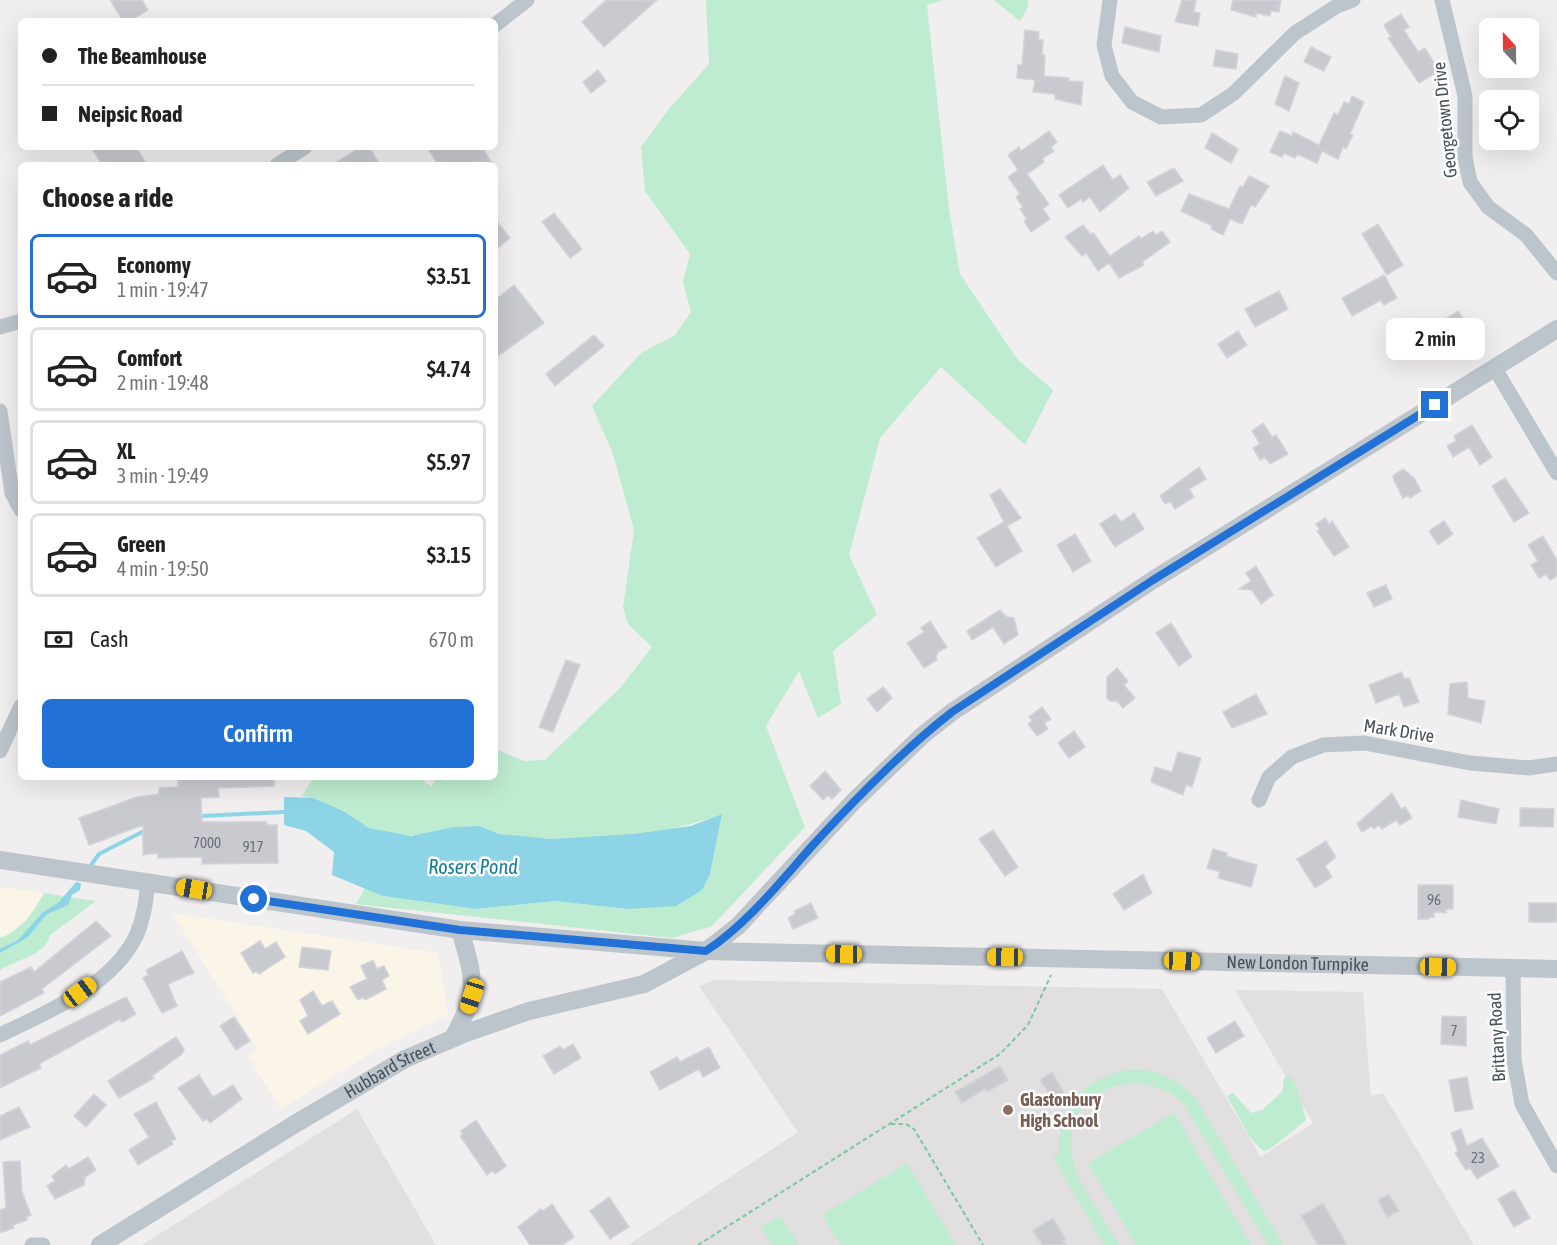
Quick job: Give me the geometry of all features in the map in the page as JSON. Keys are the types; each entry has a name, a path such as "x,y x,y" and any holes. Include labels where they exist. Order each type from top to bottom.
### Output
{"street":[{"path":"498,23 527,0"},
{"path":"1110,0 1104,45 1112,76 1132,102 1161,117 1201,115 1233,94 1295,33 1337,6 1353,0"},
{"name":"Georgetown Drive","path":"1442,0 1465,96 1464,157 1470,182 1488,207 1527,235 1557,273"},
{"path":"282,162 300,150"},
{"path":"0,327 18,322"},
{"name":"Hubbard Street","path":"99,1245 405,1059 453,1038 529,1011 644,984 706,951 738,926 854,801 923,735 952,712 1153,580 1557,329"},
{"path":"1494,368 1557,473"},
{"path":"0,411 12,493 18,504"},
{"path":"0,752 18,713"},
{"name":"Mark Drive","path":"1259,800 1269,777 1293,757 1323,745 1365,743 1470,763 1529,768 1557,764"},
{"name":"New London Turnpike","path":"0,860 460,930 706,951 1557,969"},
{"path":"0,1035 80,992 115,964 127,951 139,927 148,882"},
{"path":"453,1038 467,1011 474,987 460,930"},
{"name":"Brittany Road","path":"1514,969 1514,1060 1522,1104 1557,1166"},
{"path":"32,1245 43,1245"}],"path":[{"path":"698,1245 1006,1049 1028,1025 1051,975"},
{"path":"888,1125 900,1123 914,1129 983,1245"}],"shaded area":[{"path":"0,887 44,893 27,920 8,935 0,938"},
{"path":"172,913 438,953 448,1015 378,1049 281,1109 248,1056 258,1049"},
{"name":"Glastonbury High School","path":"715,980 1162,989 1261,1157 1313,1123 1235,990 1363,992 1371,1096 1383,1093 1474,1245 628,1245 798,1132 699,986"},
{"path":"357,1109 436,1245 142,1245"}],"green space":[{"path":"706,0 943,0 927,5 949,209 960,274 1017,359 1053,390 1025,445 941,367 880,438 849,555 877,615 833,651 841,704 818,718 799,671 766,726 805,827 712,926 672,938 356,904 365,888 383,896 476,909 555,901 627,909 710,874 722,814 670,829 613,837 554,839 527,837 472,826 408,835 391,834 370,828 323,802 302,796 312,780 423,780 432,787 435,780 498,780 498,750 524,761 545,760 620,688 652,647 628,624 623,608 634,530 613,454 592,406 641,353 674,336 691,312 683,282 690,254 645,191 641,147 668,110 709,64"},
{"path":"994,0 1028,0 1028,7 1020,21"},
{"path":"44,893 96,901 50,935 43,948 0,970 0,938 20,926"},
{"path":"1136,1069 1169,1077 1195,1097 1283,1245 1268,1245 1184,1104 1166,1091 1146,1084 1126,1084 1107,1089 1091,1099 1079,1114 1072,1133 1072,1156 1079,1178 1119,1245 1104,1245 1053,1157 1059,1153 1064,1120 1080,1094 1104,1077"},
{"path":"1289,1075 1298,1089 1306,1120 1270,1149 1263,1151 1251,1139 1227,1096 1233,1093 1251,1113 1262,1110 1282,1092 1284,1078"},
{"path":"1174,1113 1251,1245 1136,1245 1088,1163"},
{"path":"907,1163 956,1245 841,1245 822,1215"},
{"path":"780,1216 799,1245 772,1245 761,1227"}],"water":[{"name":"Rosers Pond","path":"284,797 313,798 343,811 369,828 411,836 454,827 480,826 499,834 551,839 634,834 691,826 722,814 710,874 702,890 676,906 627,909 555,901 476,909 383,896 332,875 334,852 306,831 284,825"},
{"path":"76,882 81,883 80,890 72,895 68,905 46,915 28,937 0,953 0,949 18,940 42,913 59,902"}],"building":[{"path":"110,0 142,0 148,10 135,18 121,18"},
{"path":"606,0 657,0 604,47 582,22"},
{"path":"1182,0 1196,0 1194,12 1200,13 1198,26 1175,22"},
{"path":"1233,0 1281,0 1279,12 1271,11 1270,16 1256,13 1256,17 1231,10"},
{"path":"1401,14 1409,27 1404,30 1418,52 1425,48 1439,71 1419,83 1388,38 1391,37 1384,25"},
{"path":"1125,27 1161,36 1159,52 1122,43"},
{"path":"1025,30 1039,32 1038,40 1043,40 1044,76 1069,78 1069,81 1083,82 1081,105 1055,99 1055,94 1033,92 1035,80 1017,78 1018,65 1022,65"},
{"path":"1311,47 1331,57 1324,71 1304,62"},
{"path":"1216,50 1238,54 1236,69 1213,66"},
{"path":"598,70 606,81 591,93 583,82"},
{"path":"1285,76 1299,83 1289,111 1275,104"},
{"path":"1352,96 1364,102 1350,134 1353,135 1346,149 1343,147 1338,159 1322,151 1317,163 1297,154 1295,158 1284,153 1282,157 1270,152 1280,131 1292,136 1293,132 1319,145 1334,113 1338,115 1344,102 1349,104"},
{"path":"1049,131 1057,142 1051,147 1054,151 1042,159 1044,162 1027,174 1049,204 1043,209 1050,219 1031,232 1024,221 1027,219 1020,209 1023,207 1016,197 1020,194 1008,177 1018,170 1008,155 1019,147 1021,151"},
{"path":"1212,133 1238,149 1231,163 1205,148"},
{"path":"93,150 138,150 145,162 100,162"},
{"path":"356,150 371,150 378,162 337,162"},
{"path":"429,150 484,150 491,162 436,162"},
{"path":"1103,165 1113,180 1120,175 1129,188 1100,212 1090,197 1083,202 1081,199 1068,208 1059,195"},
{"path":"1174,168 1183,181 1156,196 1147,182"},
{"path":"1249,176 1269,186 1255,207 1251,205 1242,224 1230,219 1223,235 1211,229 1212,226 1181,211 1189,194 1229,209 1240,186 1243,187"},
{"path":"554,213 582,249 570,258 542,222"},
{"path":"498,223 510,238 498,248"},
{"path":"1378,224 1403,265 1387,275 1362,234"},
{"path":"1083,225 1091,235 1093,233 1110,256 1139,236 1141,239 1153,231 1156,235 1162,231 1170,242 1142,262 1144,265 1119,278 1109,263 1098,271 1086,253 1082,256 1065,237"},
{"path":"1384,275 1397,298 1384,305 1381,300 1352,316 1342,298"},
{"path":"514,285 544,323 498,356 498,298"},
{"path":"1279,291 1288,309 1255,327 1245,309"},
{"path":"1458,311 1467,324 1473,320 1482,335 1463,348 1444,320"},
{"path":"1238,331 1247,345 1227,358 1218,344"},
{"path":"594,335 604,346 555,386 546,374"},
{"path":"1263,423 1272,437 1276,435 1288,454 1270,464 1265,457 1260,460 1253,448 1260,444 1252,431"},
{"path":"1472,425 1492,457 1480,465 1469,447 1453,457 1447,446 1456,441 1454,436"},
{"path":"1199,467 1206,479 1189,489 1194,497 1175,509 1170,501 1165,504 1160,496"},
{"path":"1403,469 1414,478 1421,491 1410,498 1408,495 1403,498 1393,476"},
{"path":"1505,478 1529,513 1514,522 1492,486"},
{"path":"1000,489 1021,518 1007,526 1022,551 996,567 977,538 1004,522 990,495"},
{"path":"1134,513 1144,529 1115,547 1100,524 1115,514 1121,522"},
{"path":"1325,518 1329,524 1332,521 1349,547 1334,556 1317,531 1320,530 1316,524"},
{"path":"1444,521 1453,534 1438,545 1429,531"},
{"path":"1075,534 1091,561 1073,572 1057,545"},
{"path":"1543,536 1557,560 1557,576 1550,580 1546,574 1539,578 1531,565 1538,561 1528,545"},
{"path":"1256,566 1273,595 1261,604 1252,590 1239,589 1251,581 1246,573"},
{"path":"1386,585 1392,599 1374,607 1367,593"},
{"path":"1000,610 1007,617 1014,618 1018,635 1004,644 993,627 972,640 967,631"},
{"path":"930,621 947,647 938,652 937,660 924,668 907,643 924,632 921,628"},
{"path":"1171,623 1192,657 1179,666 1156,633"},
{"path":"566,660 580,665 553,732 539,727"},
{"path":"1117,668 1128,681 1124,685 1135,698 1123,708 1117,701 1110,701 1107,698 1107,677"},
{"path":"1402,672 1404,679 1409,678 1419,702 1404,707 1399,694 1376,703 1369,685"},
{"path":"1467,682 1468,698 1485,701 1481,723 1448,714 1450,684"},
{"path":"883,687 892,698 877,712 867,699"},
{"path":"1256,694 1267,714 1232,728 1223,712"},
{"path":"1042,707 1051,719 1044,723 1048,729 1037,736 1028,724 1032,721 1029,717"},
{"path":"1074,731 1085,747 1069,758 1058,743"},
{"path":"1178,752 1201,758 1192,787 1186,785 1183,795 1151,782 1155,767 1172,772"},
{"path":"825,771 841,790 832,799 828,795 823,800 810,786"},
{"path":"178,780 274,780 274,786 218,788 219,797 201,798 202,822 267,822 266,825 277,825 278,863 202,864 202,857 158,858 158,853 143,855 143,825 89,845 79,818 137,797 159,794 159,788 178,787"},
{"path":"1392,793 1401,809 1405,807 1412,818 1400,825 1396,820 1382,829 1379,825 1374,829 1372,826 1362,832 1357,824"},
{"path":"1461,800 1499,809 1496,824 1458,817"},
{"path":"1520,808 1554,809 1553,827 1520,826"},
{"path":"993,830 1018,867 1005,876 979,839"},
{"path":"1326,841 1336,857 1325,866 1332,877 1315,888 1297,859"},
{"path":"1213,849 1227,853 1226,856 1257,865 1251,887 1218,878 1220,872 1207,868"},
{"path":"1143,874 1152,893 1124,910 1113,894"},
{"path":"1418,885 1453,885 1453,909 1446,909 1446,913 1434,912 1434,917 1429,917 1429,919 1418,919"},
{"path":"811,903 818,918 793,929 788,918 795,914 794,911"},
{"path":"1529,903 1557,903 1557,922 1529,922"},
{"path":"96,921 111,936 42,989 44,993 0,1016 0,982 31,967 34,972"},
{"path":"260,941 265,949 276,942 285,957 259,974 257,971 253,973 241,953"},
{"path":"302,947 331,951 328,970 299,967"},
{"path":"182,951 194,973 168,984 177,1006 162,1013 143,978 148,975 146,970"},
{"path":"373,960 377,969 384,966 389,976 382,980 386,989 365,1000 363,997 358,1000 350,987 367,979 361,966"},
{"path":"313,991 322,1006 332,1001 340,1014 308,1034 300,1021 308,1016 300,1000"},
{"path":"126,997 136,1014 122,1022 120,1019 39,1064 41,1068 0,1088 0,1055 28,1041 30,1045"},
{"path":"1442,1016 1466,1017 1466,1046 1441,1044"},
{"path":"234,1017 250,1041 236,1050 220,1026"},
{"path":"1235,1021 1244,1036 1216,1053 1207,1038"},
{"path":"176,1037 184,1049 182,1054 152,1076 154,1078 119,1098 108,1081"},
{"path":"573,1044 581,1058 554,1074 543,1056 560,1046 563,1050"},
{"path":"709,1047 720,1068 703,1077 699,1069 660,1090 650,1072 677,1057 680,1062"},
{"path":"1000,1066 1008,1080 987,1092 985,1089 962,1103 955,1092"},
{"path":"1052,1072 1064,1092 1052,1099 1040,1080"},
{"path":"199,1075 213,1097 233,1085 242,1099 210,1123 207,1119 203,1121 178,1088"},
{"path":"1467,1077 1473,1109 1455,1112 1449,1080"},
{"path":"94,1094 106,1105 86,1127 74,1116"},
{"path":"156,1102 176,1139 171,1141 173,1144 138,1165 129,1150 149,1137 134,1114"},
{"path":"19,1107 30,1127 0,1140 0,1116"},
{"path":"476,1120 506,1166 495,1174 493,1171 487,1175 460,1136 463,1134 461,1131"},
{"path":"1461,1129 1467,1146 1482,1138 1499,1166 1477,1179 1470,1168 1466,1170 1455,1153 1458,1151 1451,1133"},
{"path":"88,1157 96,1170 85,1177 84,1185 55,1199 47,1186 55,1181 52,1176 66,1165 69,1169"},
{"path":"20,1161 22,1192 31,1215 26,1217 27,1220 13,1225 14,1228 0,1233 0,1210 6,1208 3,1162"},
{"path":"1514,1190 1530,1218 1514,1227 1498,1199"},
{"path":"1389,1194 1399,1211 1387,1217 1378,1200"},
{"path":"609,1197 629,1227 610,1239 590,1211"},
{"path":"1323,1203 1347,1245 1318,1245 1301,1216"},
{"path":"552,1204 574,1237 562,1245 530,1245 518,1227 541,1209 543,1211"},
{"path":"1053,1218 1066,1240 1063,1241 1066,1245 1042,1245 1033,1230"}],"waterway":[{"path":"202,816 284,812"},
{"path":"89,868 99,854 142,832"}],"place":[{"name":"Glastonbury High School","path":"1008,1110"}],"route":[{"path":"254,899 460,930 706,951 738,926 825,831 884,771 952,712 1153,580 1435,405"}]}
